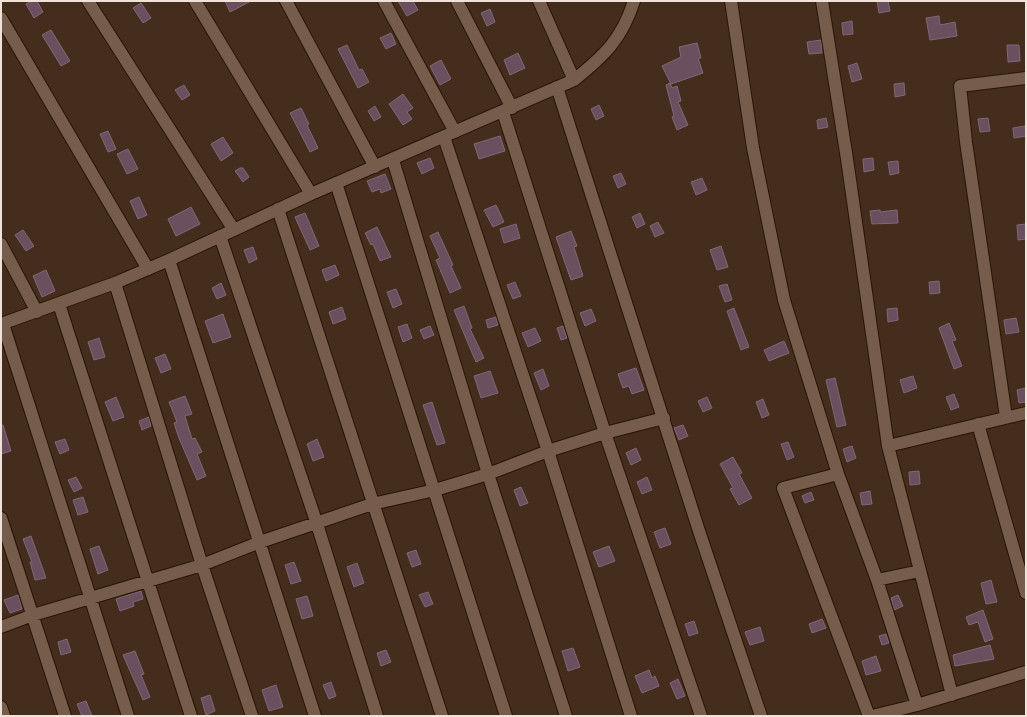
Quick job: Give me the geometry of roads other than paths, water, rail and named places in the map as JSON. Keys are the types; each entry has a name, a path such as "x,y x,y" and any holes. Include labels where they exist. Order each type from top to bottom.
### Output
{"street":[{"path":"88,1 234,230"},
{"path":"195,1 311,194"},
{"path":"286,1 376,167"},
{"path":"384,1 450,134 631,716"},
{"path":"457,1 507,110 605,433 701,716"},
{"path":"539,1 574,80"},
{"path":"128,716 2,324 115,283 170,260 311,194 393,160 574,80 598,62 615,43 628,20 634,1"},
{"path":"731,1 753,148 784,300 838,474 877,580 917,705"},
{"path":"822,1 847,159 888,446 952,695"},
{"path":"1,18 148,269"},
{"path":"1006,417 966,142 960,86 1026,78"},
{"path":"557,87 761,716"},
{"path":"393,160 488,474 566,716"},
{"path":"336,183 506,716"},
{"path":"278,209 372,504 442,716"},
{"path":"220,236 317,524 377,716"},
{"path":"1,244 37,312"},
{"path":"170,260 316,716"},
{"path":"115,283 202,565 252,716"},
{"path":"59,304 191,716"},
{"path":"888,446 1026,413"},
{"path":"1,628 33,615 202,565 260,542 317,524 372,504 435,490 488,474 548,451 605,433 664,418"},
{"path":"978,424 1026,593"},
{"path":"838,474 783,488 869,716"},
{"path":"1,518 65,716"},
{"path":"877,580 920,571"},
{"path":"872,716 952,695 1026,672"},
{"path":"1,707 4,716"}]}
